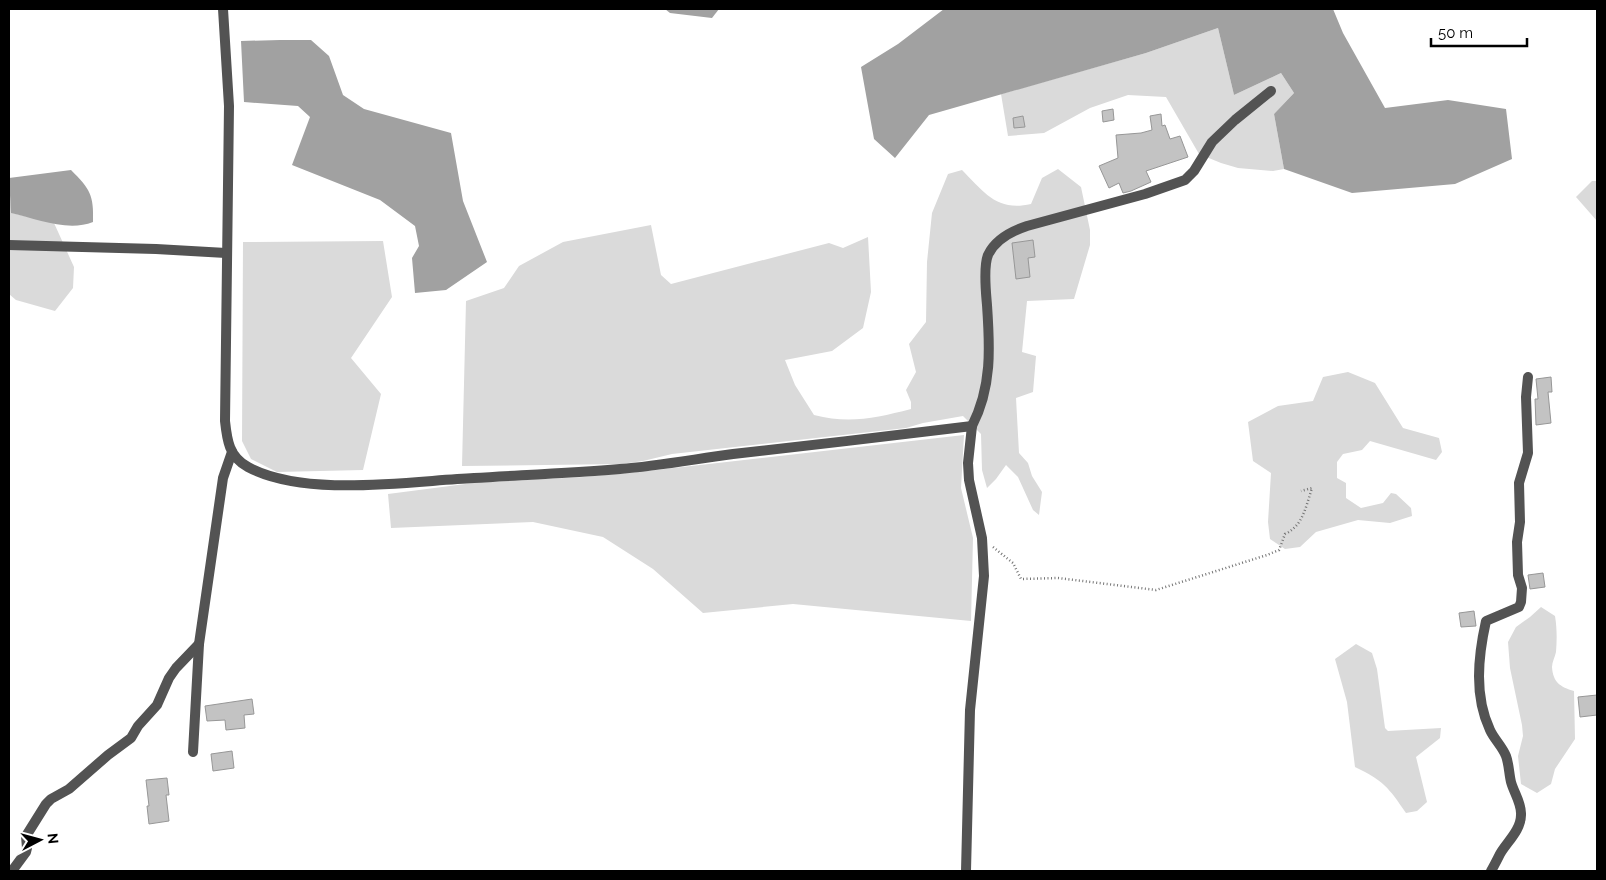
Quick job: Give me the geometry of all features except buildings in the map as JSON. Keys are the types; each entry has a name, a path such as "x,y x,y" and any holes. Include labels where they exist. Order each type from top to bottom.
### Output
{"street":[{"path":"223,9 229,106 225,420 227,440 232,452 251,468 288,480 316,484 384,484 622,469 972,426"},
{"path":"966,871 970,710 984,576 982,538 969,480 968,463 972,426 983,400 988,373 989,331 986,264 991,250 1011,232 1027,226 1145,194 1185,180 1194,171 1212,142 1234,120 1271,91"},
{"path":"9,245 226,253"},
{"path":"1491,871 1518,827 1521,815 1506,757 1499,742 1490,731 1481,701 1478,672 1480,649 1486,621 1519,607 1521,602 1522,588 1518,575 1517,542 1520,522 1519,483 1528,453 1526,397 1528,378"},
{"path":"193,752 199,644 223,478 232,452"},
{"path":"12,871 26,852 26,836 50,799 69,789 131,738 138,726 157,705 169,678 176,668 199,644"}],"path":[{"path":"982,538 1013,562 1021,579 1058,578 1156,590 1279,550 1285,534 1294,530 1303,516 1312,488 1300,491"}],"shaded area":[{"path":"665,9 719,9 712,18 670,13"},
{"path":"944,9 1333,9 1343,33 1385,108 1448,100 1506,109 1512,159 1455,184 1352,193 1284,169 1274,114 1294,93 1281,73 1234,95 1218,28 1146,53 929,115 895,158 874,139 861,67 898,44"},
{"path":"1218,28 1234,95 1281,73 1294,93 1274,114 1284,169 1273,171 1238,168 1199,154 1166,97 1128,95 1090,108 1044,133 1008,136 1001,94 1146,53"},
{"path":"311,40 329,56 343,95 364,109 451,133 463,201 487,262 446,290 415,293 412,258 419,246 415,226 380,200 292,165 310,117 298,106 244,102 241,41"},
{"path":"1058,169 1081,187 1090,230 1090,245 1074,299 1027,301 1022,352 1036,356 1033,392 1016,398 1019,453 1028,463 1032,476 1042,492 1039,515 1033,510 1018,477 1006,465 987,488 982,470 981,434 963,416 906,428 672,454 621,464 462,466 466,301 504,288 519,266 563,242 651,225 661,275 671,284 829,243 843,248 868,237 871,292 863,328 832,351 785,360 795,385 814,415 839,419 862,419 911,409 911,402 906,390 916,372 909,344 926,322 927,262 932,213 948,174 962,170 992,198 1000,203 1019,206 1031,204 1042,178"},
{"path":"71,170 83,182 90,193 93,205 93,222 73,226 63,225 11,213 9,178"},
{"path":"1592,181 1597,181 1597,221 1576,197"},
{"path":"9,190 12,213 54,223 74,267 73,288 55,311 16,300 9,294"},
{"path":"383,241 392,297 351,358 381,394 363,470 277,472 251,459 242,441 243,242"},
{"path":"1348,372 1375,383 1403,428 1439,438 1442,452 1436,460 1370,441 1362,450 1343,454 1337,462 1337,478 1346,483 1346,498 1361,508 1383,503 1391,493 1396,494 1411,508 1412,516 1390,523 1358,520 1316,532 1300,547 1285,549 1270,539 1268,522 1271,473 1253,461 1248,422 1278,406 1313,401 1323,377"},
{"path":"964,435 961,488 973,538 971,621 793,604 703,613 653,569 603,537 533,522 391,528 388,494 473,483 584,477 647,471"},
{"path":"1541,607 1555,616 1557,643 1552,665 1553,672 1558,683 1574,691 1575,739 1555,769 1551,784 1537,793 1521,784 1518,756 1523,736 1522,725 1510,668 1508,642 1516,627"},
{"path":"1356,644 1372,653 1377,669 1385,728 1388,731 1441,728 1440,738 1416,757 1427,802 1417,811 1406,813 1385,786 1355,767 1347,702 1335,659"}]}
